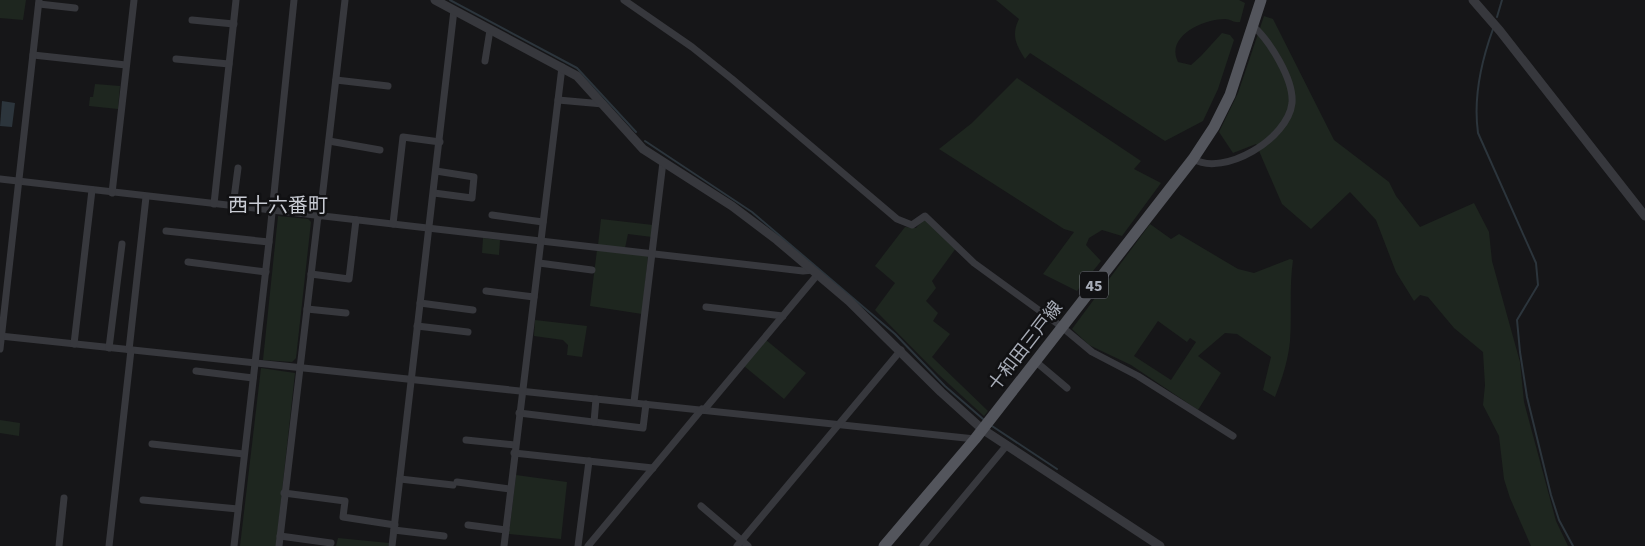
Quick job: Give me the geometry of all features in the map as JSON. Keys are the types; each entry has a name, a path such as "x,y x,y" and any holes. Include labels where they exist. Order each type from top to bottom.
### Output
{"main road":[{"name":"十和田三戸線","path":"884,546 982,429 1193,159 1214,127 1230,95 1261,0"}],"street":[{"path":"112,193 134,0"},
{"path":"214,204 236,0"},
{"path":"234,546 266,272 294,0"},
{"path":"279,546 299,368 329,141 345,0"},
{"path":"624,0 636,6 718,68 897,219 912,225 925,216 974,263 1062,327 1092,352 1138,376 1233,436"},
{"path":"1473,0 1645,216"},
{"path":"439,1 562,67 582,80 636,142 663,162 754,221 815,272 901,350 941,392 982,429 1160,546"},
{"path":"0,349 39,2 75,8"},
{"path":"392,546 454,10"},
{"path":"192,20 234,24"},
{"path":"1193,159 1201,164 1212,165 1248,155 1257,150 1277,131 1290,112 1291,96 1280,62 1261,32 1253,26"},
{"path":"485,61 490,30"},
{"path":"33,56 126,65"},
{"path":"176,59 229,64"},
{"path":"504,546 562,67"},
{"path":"336,80 388,86"},
{"path":"558,100 603,104"},
{"path":"392,224 403,137 440,142"},
{"path":"329,141 380,150"},
{"path":"634,402 663,162"},
{"path":"234,206 238,168"},
{"path":"434,193 472,198 474,178 436,172"},
{"path":"0,179 815,272"},
{"path":"74,344 92,190"},
{"path":"109,546 146,197"},
{"path":"492,215 543,222"},
{"path":"312,274 349,279 356,220"},
{"path":"166,231 269,242"},
{"path":"109,348 122,244"},
{"path":"188,262 266,272"},
{"path":"539,264 592,270"},
{"path":"588,546 783,316 815,272"},
{"path":"486,291 534,296"},
{"path":"420,303 473,310"},
{"path":"706,307 783,316"},
{"path":"307,309 346,313"},
{"path":"417,326 468,332"},
{"path":"1,337 703,409 974,439"},
{"path":"739,543 901,350"},
{"path":"1035,361 1067,388"},
{"path":"196,371 253,378"},
{"path":"594,422 596,399"},
{"path":"519,413 643,428 646,404"},
{"path":"466,440 589,461 653,468"},
{"path":"152,444 244,454"},
{"path":"923,546 1007,445"},
{"path":"578,546 589,461"},
{"path":"400,479 510,489"},
{"path":"284,493 345,501 343,518 444,536"},
{"path":"58,546 64,498"},
{"path":"143,500 238,510"},
{"path":"701,506 739,543 748,546"},
{"path":"468,525 506,530"},
{"path":"280,536 331,542"}],"shaded area":[{"path":"0,0 26,0 23,20 0,18"},
{"path":"996,0 1239,0 1245,3 1240,22 1225,19 1207,22 1189,31 1177,44 1175,53 1178,62 1191,65 1222,33 1230,35 1234,40 1218,89 1203,121 1165,141 1030,53 1025,59 1019,49 1015,35 1019,19"},
{"path":"1264,16 1273,19 1334,140 1389,182 1396,196 1420,227 1474,203 1489,232 1492,261 1520,362 1524,402 1556,521 1568,546 1531,546 1510,498 1504,479 1499,436 1483,405 1485,385 1483,352 1454,328 1428,297 1420,295 1414,301 1396,272 1376,220 1350,192 1311,229 1282,204 1256,144 1233,153 1219,132 1238,93"},
{"path":"1017,78 1141,161 1134,169 1161,183 1122,236 1102,230 1089,238 1086,245 1101,261 1077,291 1043,274 1074,232 1064,229 939,149 972,123"},
{"path":"95,84 120,86 118,109 89,106"},
{"path":"2,101 15,103 12,127 0,126"},
{"path":"278,216 308,219 311,222 296,358 292,362 263,360"},
{"path":"601,219 653,225 652,237 628,234 625,248 598,245"},
{"path":"924,219 956,248 932,281 936,288 926,301 938,313 933,321 950,334 932,357 988,411 984,416 938,374 875,310 895,283 875,266 905,227 916,228"},
{"path":"1150,224 1171,239 1179,234 1238,269 1254,273 1290,259 1293,260 1289,348 1275,397 1263,390 1271,357 1237,334 1225,333 1198,356 1221,373 1198,410 1131,365 1089,345 1072,329","holes":["1158,321 1187,342 1190,338 1196,342 1171,380 1134,356"]},
{"path":"483,238 500,240 499,255 482,253"},
{"path":"597,250 648,256 642,314 590,306"},
{"path":"535,320 587,326 582,357 567,355 568,345 563,340 534,336"},
{"path":"766,340 806,373 784,399 744,366"},
{"path":"261,368 295,373 276,546 240,546"},
{"path":"0,420 20,423 19,436 0,433"},
{"path":"516,475 567,482 561,539 509,534"},
{"path":"338,538 389,543 388,546 336,546"}],"waterway":[{"path":"450,0 577,68 636,132"},
{"path":"1497,17 1502,0"},
{"path":"1493,29 1485,54 1477,93 1478,133 1536,263 1538,285 1517,320 1520,352 1527,397 1551,495 1559,520 1573,546"},
{"path":"645,141 752,212 895,334 945,386 983,419"},
{"path":"992,426 1057,469"}],"district":[{"name":"西十六番町","path":"278,205"}]}
